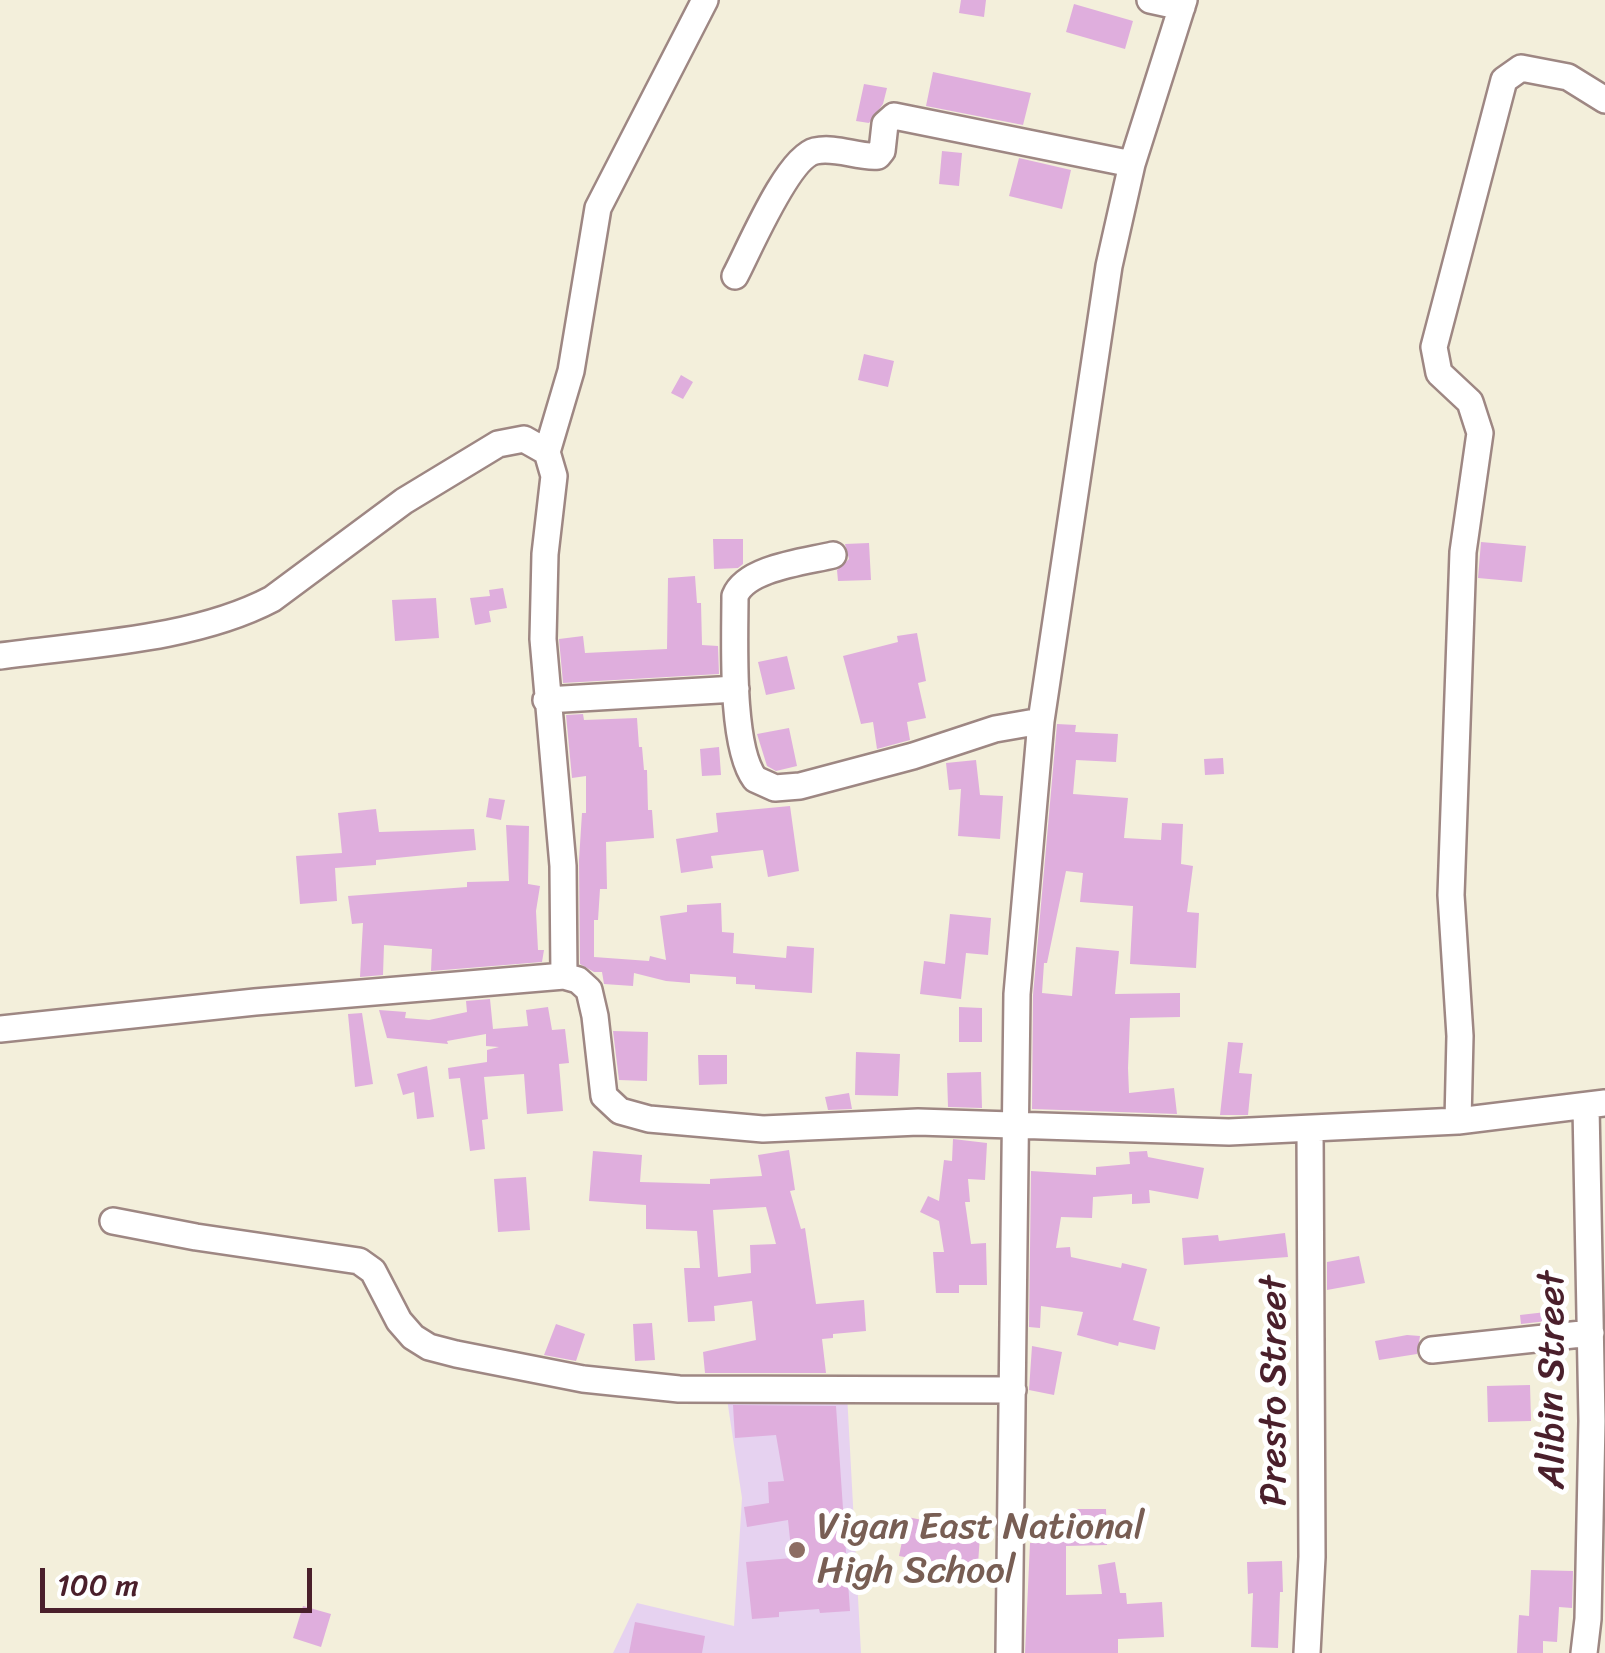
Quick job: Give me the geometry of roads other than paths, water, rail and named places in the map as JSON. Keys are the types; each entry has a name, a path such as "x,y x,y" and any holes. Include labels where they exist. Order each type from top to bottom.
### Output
{"street":[{"path":"564,976 563,866 543,639 554,476 546,452 571,370 598,208 705,0"},
{"path":"1010,1653 1018,994 1041,721 1109,266 1132,164 1183,3 1150,0"},
{"path":"1458,1120 1460,1036 1451,894 1462,552 1480,433 1470,402 1438,373 1434,347 1504,80 1520,68 1558,74 1605,100"},
{"path":"735,276 785,181 802,159 816,151 878,156 884,124 894,116 1132,164"},
{"path":"0,656 204,626 244,614 272,599 404,501 498,444 524,439 546,452"},
{"path":"833,555 752,576 738,587 734,596 736,688 748,771 755,779 775,788 800,786 913,756 984,732 1041,721"},
{"path":"546,700 736,688"},
{"path":"0,1030 255,1002 564,976 578,980 589,990 604,1096 632,1116 764,1129 918,1122 1160,1132 1310,1130 1458,1120 1595,1104"},
{"name":"Alibin Street","path":"1584,1653 1588,1619 1595,1104"},
{"name":"Presto Street","path":"1307,1653 1312,1458 1310,1130"},
{"path":"112,1221 196,1238 360,1261 373,1271 399,1321 429,1347 583,1379 680,1389 1014,1390"},
{"path":"1432,1350 1592,1333"}],"place":[{"name":"Vigan East National High School","path":"797,1550"}]}
